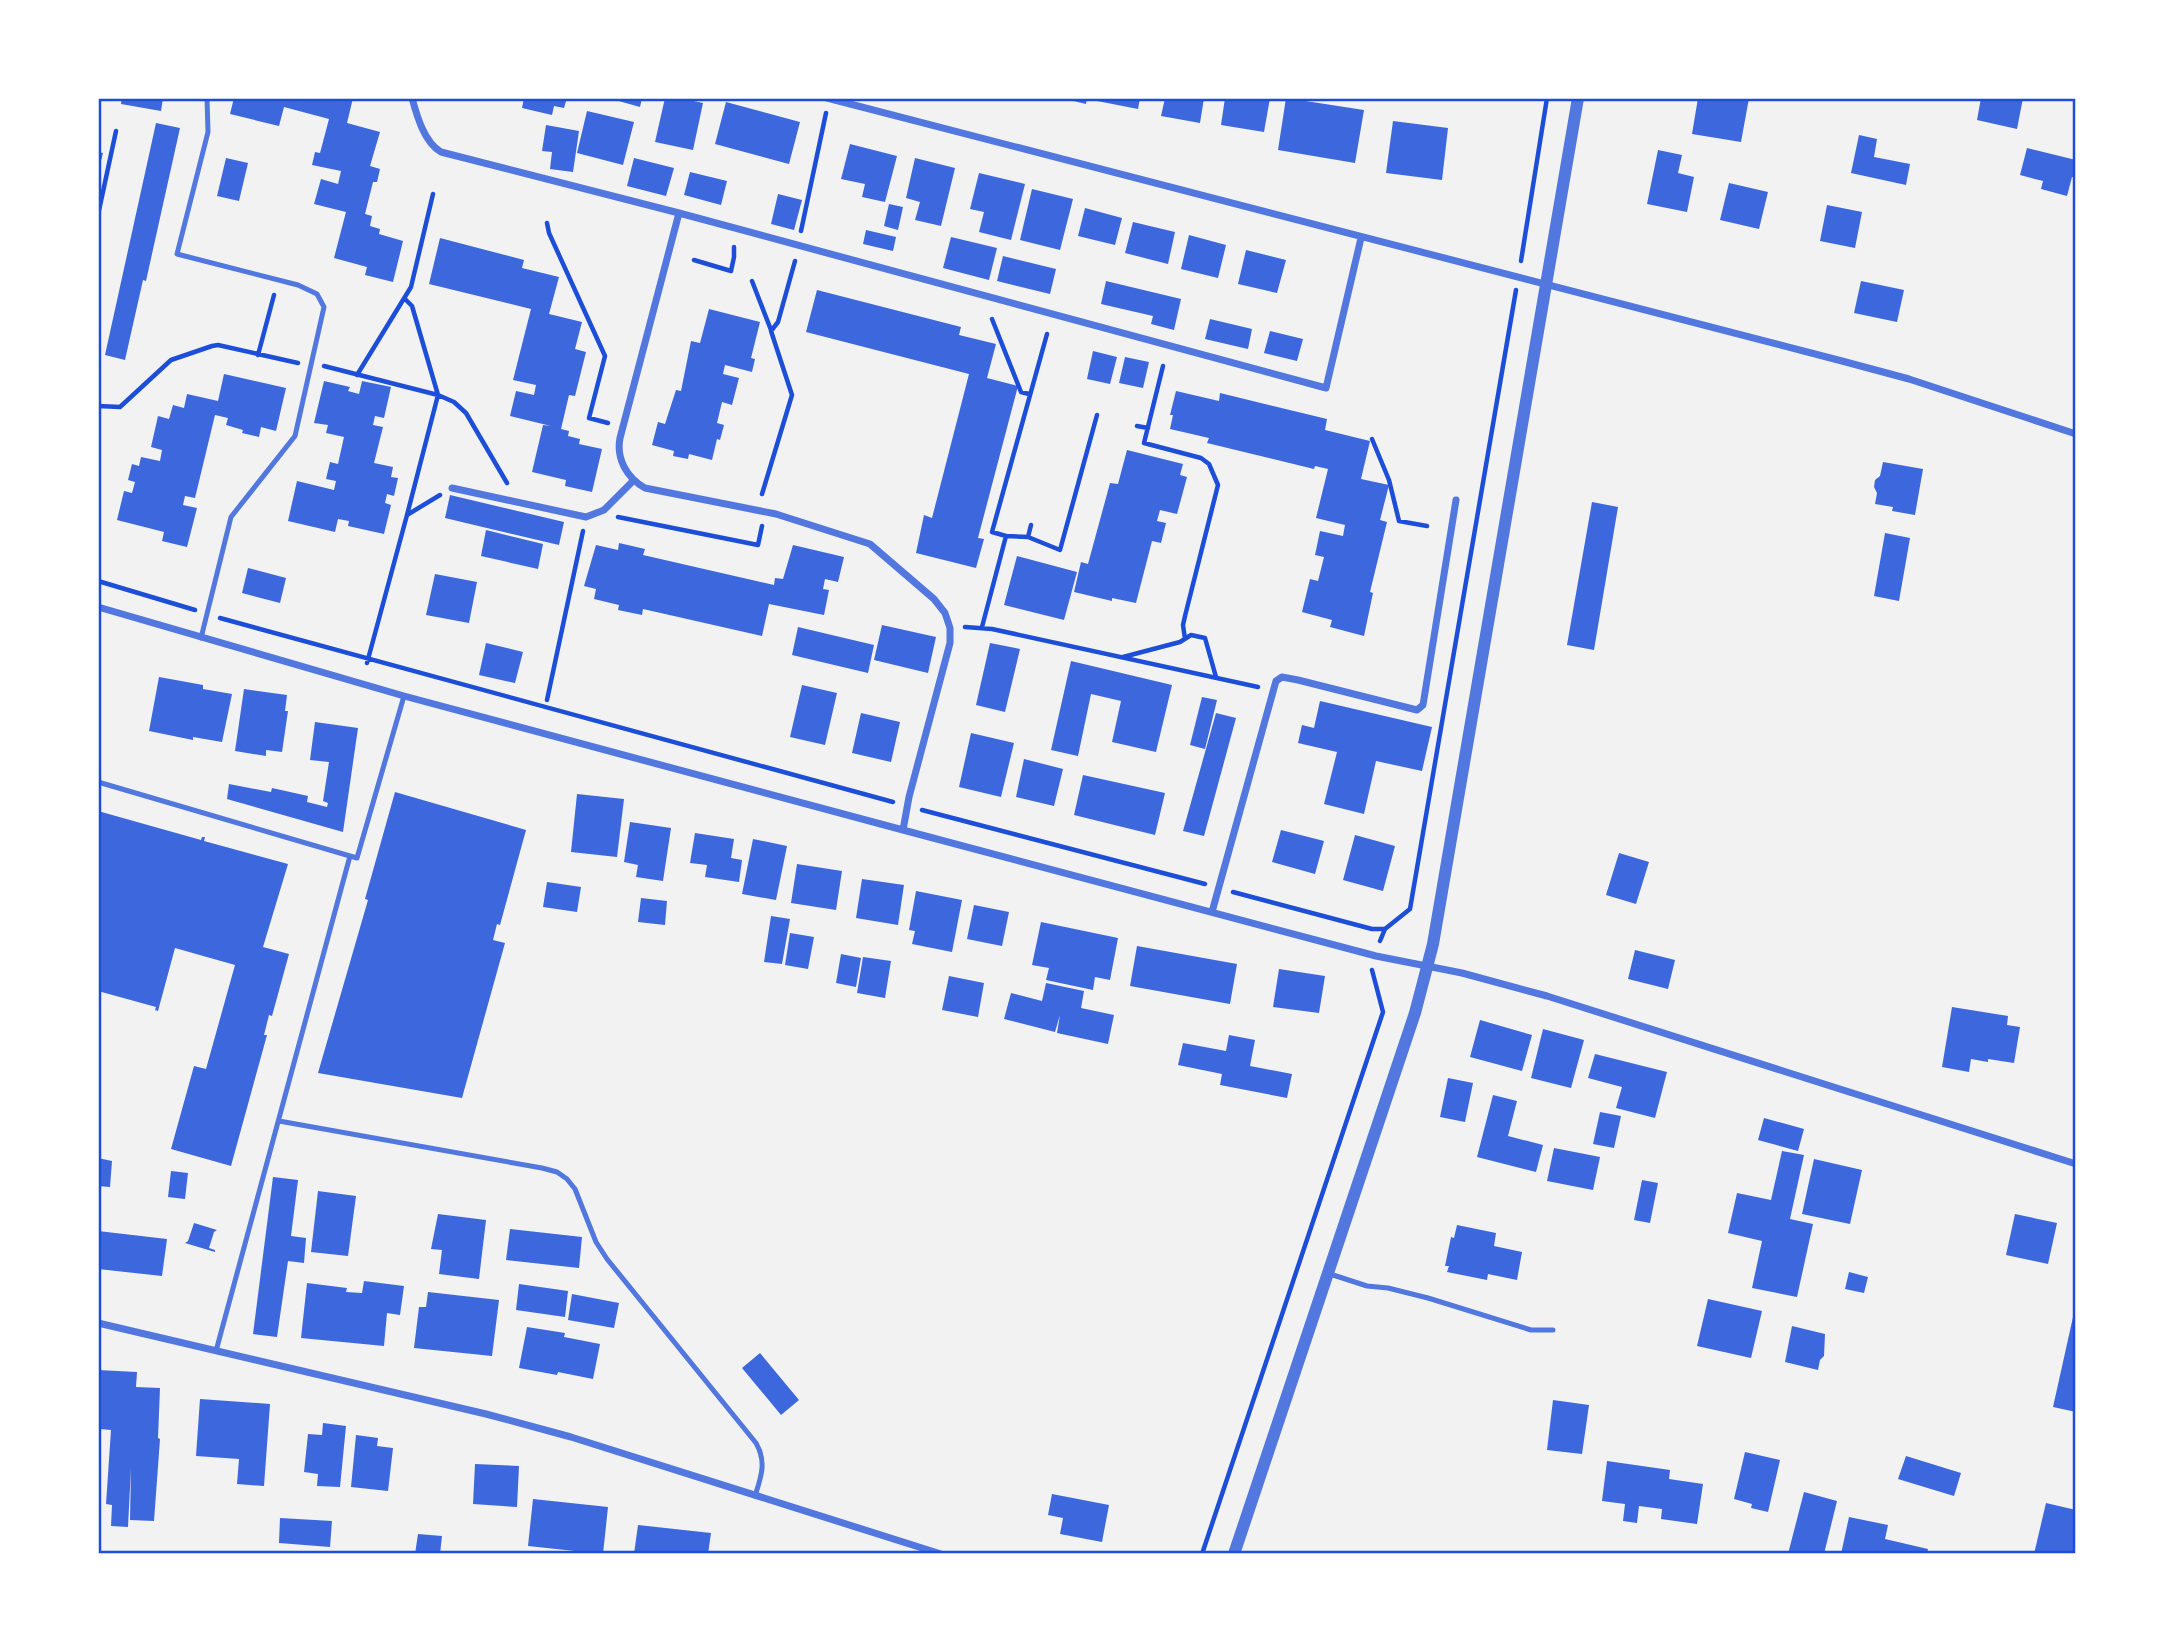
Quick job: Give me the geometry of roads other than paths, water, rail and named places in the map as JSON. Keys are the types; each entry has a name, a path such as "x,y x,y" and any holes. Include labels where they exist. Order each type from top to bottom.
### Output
{"street":[{"path":"412,98 429,141 441,152 679,213 1326,388 1362,238"},
{"path":"828,98 1909,379 2076,434"},
{"path":"1234,1554 1415,1013 1427,967 1440,908 1578,98"},
{"path":"679,213 622,428 619,453 633,481 645,488 766,512 870,544 934,599 945,612 950,628 950,643 903,830"},
{"path":"452,488 586,517 604,510 633,481"},
{"path":"1212,912 1276,681 1282,677 1416,710 1423,705 1456,500"},
{"path":"98,607 404,696 903,830 1376,956 1462,973 1547,996 2076,1164"},
{"path":"98,1323 486,1414 572,1437 941,1554"}],"lane":[{"path":"201,638 231,517 295,436 323,315 321,298 317,293 298,285 177,254 208,132 207,98"},
{"path":"98,782 357,858 404,696"},
{"path":"216,1351 351,856"},
{"path":"279,1121 542,1168 557,1172 567,1179 575,1189 596,1242 607,1259 762,1453 763,1464 755,1496"},
{"path":"1329,1274 1367,1286 1428,1298 1531,1329 1553,1330"}]}
